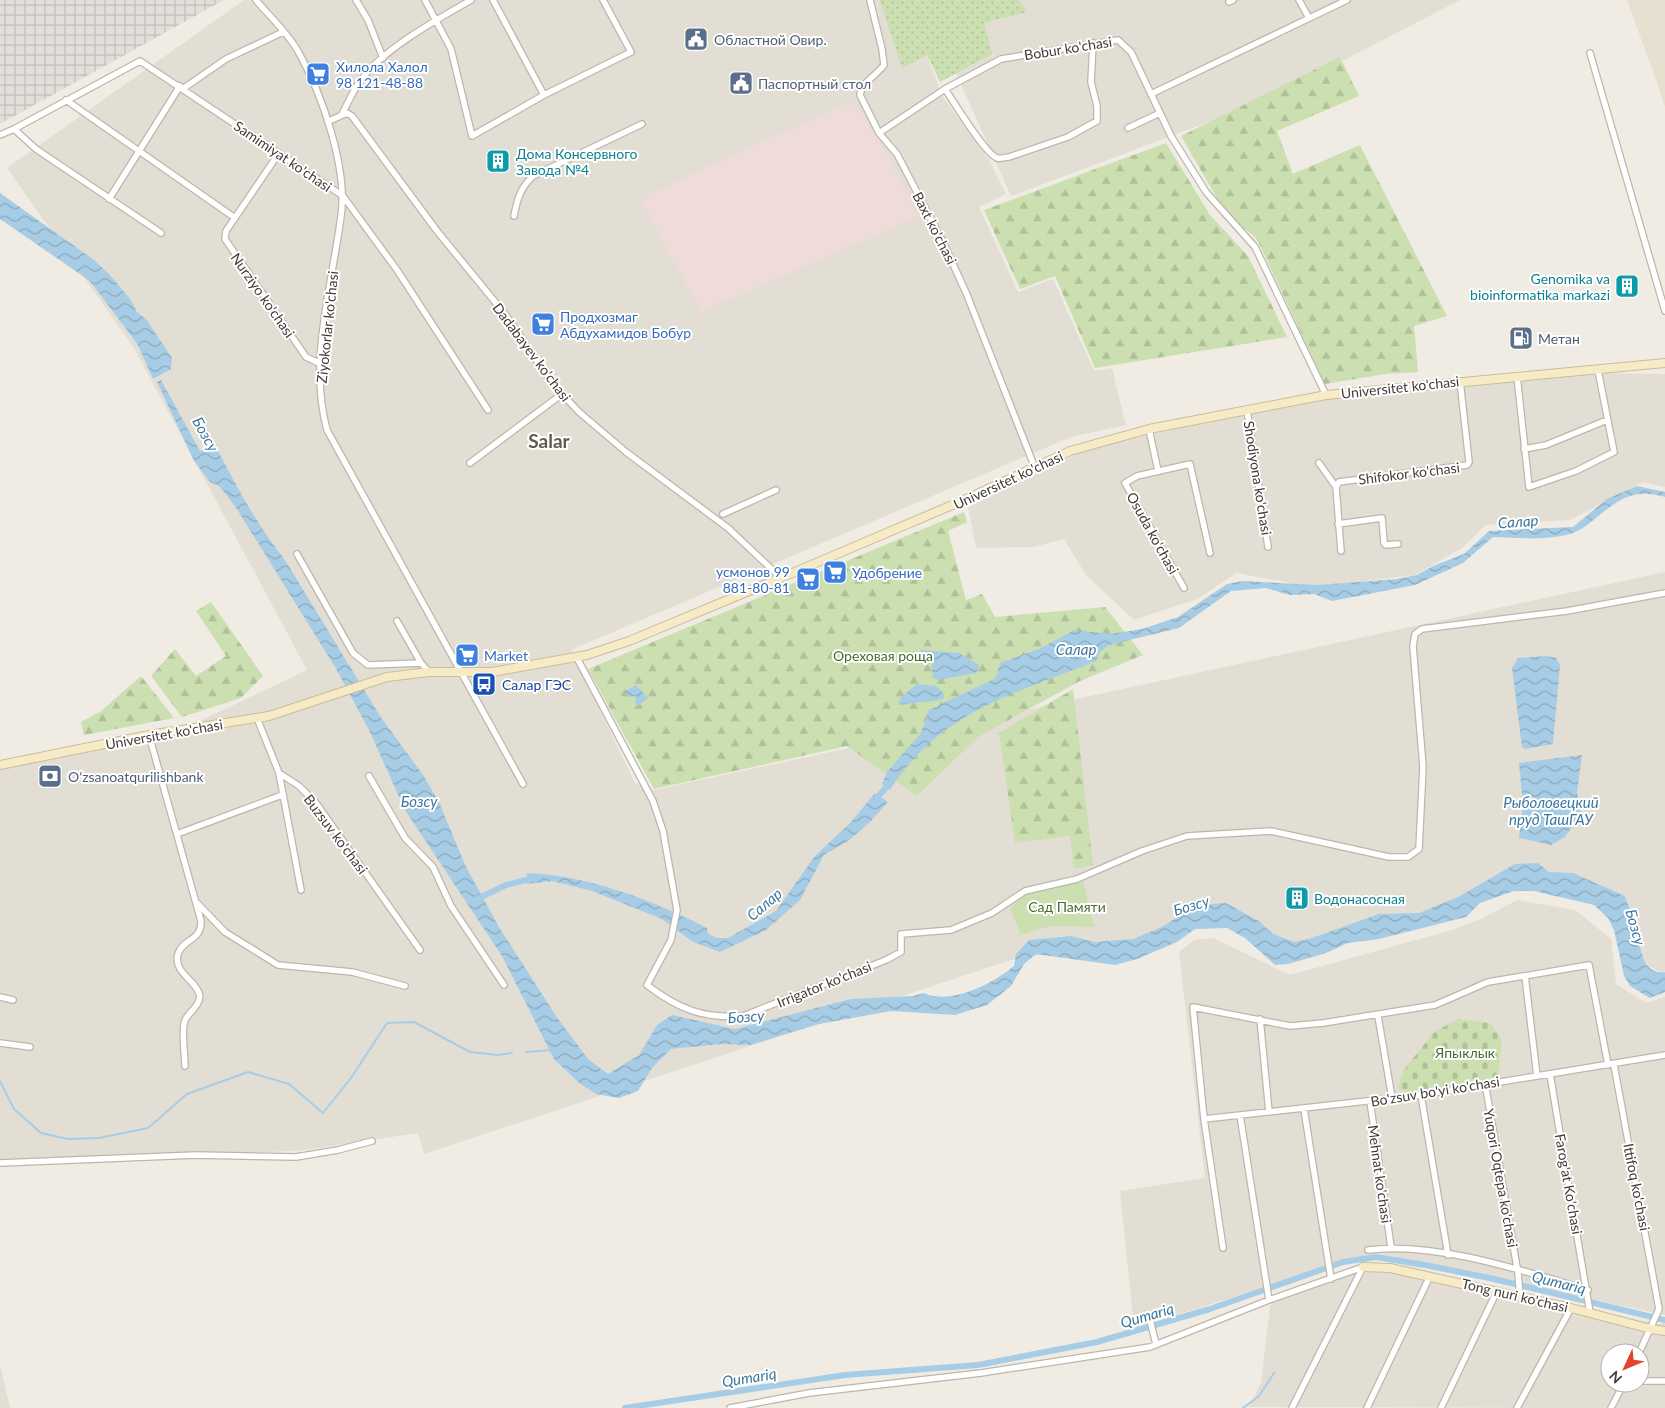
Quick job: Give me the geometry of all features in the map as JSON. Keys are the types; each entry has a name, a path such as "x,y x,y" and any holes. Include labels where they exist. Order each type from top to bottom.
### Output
{"main road":[{"name":"Universitet ko'chasi","path":"0,765 149,735 257,718 282,712 374,680 429,672 492,672 577,658 629,641 781,578 1070,451 1149,429 1326,395 1665,363"},
{"name":"Tong nuri ko'chasi","path":"1363,1267 1390,1268 1430,1276 1665,1331"}],"street":[{"name":"Ziyokorlar ko'chasi","path":"256,0 298,52 329,121 343,196 326,308 321,364 322,414 327,430 450,648 460,672 523,784"},
{"path":"356,0 368,20 383,58"},
{"path":"425,0 451,49 472,136 544,95 631,52 603,0"},
{"path":"329,121 342,114 361,80 383,58 435,21 471,0"},
{"path":"493,0 544,95"},
{"name":"Baxt ko'chasi","path":"870,0 882,48 884,65 878,74 863,86 860,95 879,133 897,154 944,244 967,295 1035,468"},
{"path":"1299,0 1309,18"},
{"path":"1151,94 1346,0"},
{"path":"109,199 182,87 226,59 283,32"},
{"name":"Bobur ko'chasi","path":"879,133 945,89 1001,59 1118,40 1124,44 1171,136 1206,192 1255,247 1326,395"},
{"path":"945,89 979,139 993,155 1000,158 1008,157 1068,137 1097,121 1097,106 1091,82 1093,43"},
{"path":"1590,53 1665,311"},
{"name":"Samimiyat ko'chasi","path":"0,135 140,61 182,87 343,196 397,270 488,410"},
{"path":"66,100 235,218"},
{"name":"Dadabayev ko'chasi","path":"342,114 347,113 356,122 437,231 504,314 552,383 562,394 603,434 733,532 781,578"},
{"path":"1128,128 1160,113"},
{"path":"514,216 518,196 525,183 533,176 642,124"},
{"path":"14,129 36,149 161,233"},
{"name":"Nurziyo ko'chasi","path":"279,153 226,231 225,239 306,357 321,364"},
{"path":"1516,376 1529,487 1576,470 1614,452 1598,370"},
{"name":"Shifokor ko'chasi","path":"1336,487 1339,482 1467,465 1469,462 1460,381"},
{"path":"470,463 562,394"},
{"name":"Shodiyona ko'chasi","path":"1247,410 1268,547"},
{"path":"1524,450 1546,444 1607,420"},
{"path":"1149,429 1158,471"},
{"path":"1319,463 1336,487 1341,551"},
{"name":"Osuda ko'chasi","path":"1184,588 1125,482 1136,476 1190,464 1210,553"},
{"path":"723,514 776,490"},
{"path":"1338,524 1382,518 1384,543 1386,545 1398,544"},
{"path":"297,554 353,653 360,661 368,665 421,663"},
{"name":"Irrigator ko'chasi","path":"577,658 653,801 664,838 677,910 671,940 647,985 667,1001 687,1010 720,1018 743,1016 886,960 901,952 900,934 951,930 992,913 1025,891 1077,879 1142,851 1187,836 1271,831 1389,858 1408,857 1419,849 1423,768 1413,646 1415,634 1422,629 1567,610 1665,593"},
{"path":"397,621 421,663 429,672"},
{"path":"257,718 279,773 300,890"},
{"path":"149,735 196,901 201,927 197,935 179,950 178,955 180,970 199,994 199,1000 184,1021 185,1066"},
{"name":"Buzsuv ko'chasi","path":"279,773 299,786 316,804 420,950"},
{"path":"369,776 405,838 433,867 451,906 504,985"},
{"path":"177,834 282,795"},
{"path":"196,901 225,932 278,965 352,972 406,986"},
{"name":"Ittifoq ko'chasi","path":"1525,976 1589,965 1660,1311"},
{"path":"1222,1248 1204,1119 1193,1007 1290,1026 1378,1016 1435,1005 1488,982 1525,976 1537,1076"},
{"path":"0,997 13,1000"},
{"path":"1378,1016 1392,1098"},
{"path":"1260,1019 1269,1112"},
{"path":"0,1043 30,1047"},
{"name":"Bo'zsuv bo'yi ko'chasi","path":"1204,1119 1421,1095 1665,1055"},
{"name":"Farog'at Ko'chasi","path":"1550,1074 1590,1313"},
{"name":"Yuqori Oqtepa ko'chasi","path":"1485,1083 1518,1271 1520,1297"},
{"path":"1421,1095 1448,1254"},
{"name":"Mehnat ko'chasi","path":"1370,1101 1391,1247"},
{"path":"1304,1109 1330,1277"},
{"path":"1240,1115 1268,1298"},
{"path":"0,1163 196,1156 296,1157 331,1152 372,1141"},
{"path":"1368,1250 1391,1247 1448,1254 1518,1271 1588,1292"},
{"path":"730,1408 809,1393 981,1373 1156,1342 1268,1298 1363,1267"},
{"path":"1292,1408 1363,1267"},
{"path":"1367,1408 1430,1276"},
{"path":"1441,1408 1497,1291"},
{"path":"1517,1408 1571,1308"},
{"path":"1644,1343 1660,1311"},
{"path":"1150,1320 1156,1342"},
{"path":"1650,1381 1665,1381"},
{"path":"1612,1408 1619,1393"}],"shaded area":[{"path":"0,0 224,0 0,124"},
{"name":"Salar","path":"244,0 905,0 943,97 989,160 1006,194 979,207 1018,292 1053,279 1094,371 1112,368 1126,425 1071,437 571,650 635,783 654,790 1665,572 1665,971 1661,972 1648,966 1640,952 1625,896 1540,876 1403,924 1287,948 1226,903 1144,945 1020,957 424,1154 418,1133 306,1150 0,1166 0,766 82,748 151,744 307,670 134,348 7,168"},
{"path":"923,0 1460,0 1267,100 1011,196"},
{"path":"1627,0 1665,0 1665,107 1656,80"},
{"path":"853,101 885,150 919,216 701,312 642,202 647,196 706,167"},
{"path":"1588,373 1665,374 1665,487 1643,482 1570,520 1486,525 1462,548 1415,575 1312,587 1237,573 1197,599 1134,620 1086,575 1064,539 1034,547 976,548 968,507 1086,449 1303,400"},
{"path":"1517,900 1575,910 1611,939 1616,984 1646,1003 1665,997 1665,1315 1376,1253 1134,1328 1120,1191 1205,1178 1179,952 1194,940 1213,938 1290,975 1452,930 1481,919"},
{"path":"1375,1262 1408,1266 1656,1324 1665,1323 1665,1408 1249,1407 1261,1383 1270,1307 1276,1294 1354,1266"},
{"path":"0,1364 10,1408 0,1408"}],"green space":[{"path":"880,0 1019,0 1027,12 984,23 992,54 940,82 927,55 902,68"},
{"path":"1340,57 1359,96 1277,131 1293,174 1360,145 1447,316 1414,326 1418,372 1386,374 1325,384 1257,239 1225,212 1181,136"},
{"path":"1166,143 1210,215 1248,256 1287,337 1095,368 1055,276 1020,289 984,210"},
{"name":"Ореховая роща","path":"964,512 967,522 948,531 966,600 982,594 995,617 1105,607 1143,655 1078,682 978,737 917,796 847,746 654,789 588,669"},
{"path":"211,602 263,676 241,698 182,717 151,676 175,649 196,676 226,656 196,611"},
{"path":"141,676 174,718 84,735 81,722 100,712"},
{"path":"1073,689 1093,865 1074,869 1070,836 1015,843 999,733"},
{"name":"Сад Памяти","path":"1083,880 1094,927 1050,926 1021,935 1010,908 1027,892"},
{"name":"Япыклык","path":"1458,1019 1490,1023 1502,1040 1498,1076 1415,1094 1398,1089 1403,1071 1434,1032"}],"water":[{"path":"0,193 94,260 110,275 131,300 137,312 146,319 172,358 171,369 153,379 138,345 90,281 0,219"},
{"name":"Бозсу","path":"161,380 200,451 215,445 256,519 285,560 380,716 423,775 439,802 465,865 499,927 556,1016 588,1059 608,1074 639,1055 657,1025 672,1015 735,1029 851,999 913,996 924,993 946,997 958,995 971,991 1005,973 1014,966 1016,954 1029,940 1071,936 1095,942 1133,939 1162,927 1191,908 1211,904 1226,903 1259,921 1273,934 1295,942 1312,938 1379,914 1419,913 1458,897 1515,864 1538,863 1549,872 1573,873 1625,896 1636,926 1640,948 1646,963 1650,969 1657,972 1665,972 1665,992 1650,998 1630,986 1624,976 1614,930 1608,918 1594,905 1534,891 1514,891 1480,903 1466,917 1379,939 1348,943 1326,953 1288,964 1275,965 1245,938 1227,928 1195,929 1177,942 1137,959 1115,965 1036,954 1024,964 1011,986 987,1005 955,1015 891,1011 819,1024 750,1045 721,1044 671,1049 652,1068 638,1091 619,1098 596,1094 578,1082 554,1059 502,956 405,810 369,730 335,667 235,506 219,486 210,482 194,461 157,382"},
{"name":"Салар","path":"1637,486 1665,492 1665,497 1654,494 1636,494 1620,500 1579,530 1563,536 1533,538 1493,537 1463,563 1415,585 1332,601 1314,594 1290,595 1266,588 1231,591 1179,628 1109,645 1100,652 1096,661 981,708 956,723 932,741 910,763 890,790 882,784 887,772 921,733 929,710 996,678 1000,663 1041,648 1074,630 1110,634 1142,629 1178,617 1227,584 1242,581 1318,585 1397,579 1417,575 1433,566 1464,554 1489,531 1573,527 1607,499"},
{"path":"921,650 959,653 980,666 976,673 938,680 933,678 931,660 919,653"},
{"path":"1547,656 1556,658 1560,665 1553,744 1525,749 1522,747 1512,668 1518,658"},
{"path":"917,684 936,686 944,694 944,698 898,705 900,698"},
{"path":"636,685 648,698 638,706 635,703 636,696 629,697 625,691"},
{"name":"Рыболовецкий пруд ТашГАУ","path":"1582,755 1577,792 1581,813 1565,837 1551,845 1519,838 1523,804 1519,763"},
{"name":"Салар","path":"875,793 888,802 870,822 848,841 824,855 800,900 766,930 720,952 693,942 662,919 592,891 552,881 527,884 527,873 550,875 597,884 665,908 707,928 708,934 717,938 728,938 776,911 814,857 850,823"}],"waterway":[{"name":"Салар","path":"873,802 891,782"},
{"name":"Салар","path":"477,899 506,885 534,878"},
{"path":"0,1081 14,1109 41,1133 68,1139 99,1138 148,1128 187,1094 248,1072 289,1084 323,1113 351,1078 387,1023 414,1022 470,1052 498,1055 512,1053"},
{"path":"526,1052 552,1050"},
{"name":"Qumariq","path":"625,1408 845,1375 978,1365 1097,1342 1210,1309 1343,1262 1376,1257 1494,1279 1665,1320"},
{"path":"1243,1408 1259,1396 1274,1373"}],"place":[{"name":"Областной Овир.","path":"696,39"},
{"name":"Хилола Халол 98 121-48-88","path":"318,74"},
{"name":"Паспортный стол","path":"741,83"},
{"name":"Дома Консервного Завода №4","path":"498,161"},
{"name":"Genomika va bioinformatika markazi","path":"1627,286"},
{"name":"Продхозмаг Абдухамидов Бобур","path":"543,324"},
{"name":"Метан","path":"1521,338"},
{"name":"Удобрение","path":"835,572"},
{"name":"усмонов 99 881-80-81","path":"808,579"},
{"name":"Market","path":"467,655"},
{"name":"Салар ГЭС","path":"484,684"},
{"name":"Oʻzsanoatqurilishbank","path":"50,776"},
{"name":"Водонасосная","path":"1297,898"}],"district":[{"name":"Salar","path":"549,440"}]}
